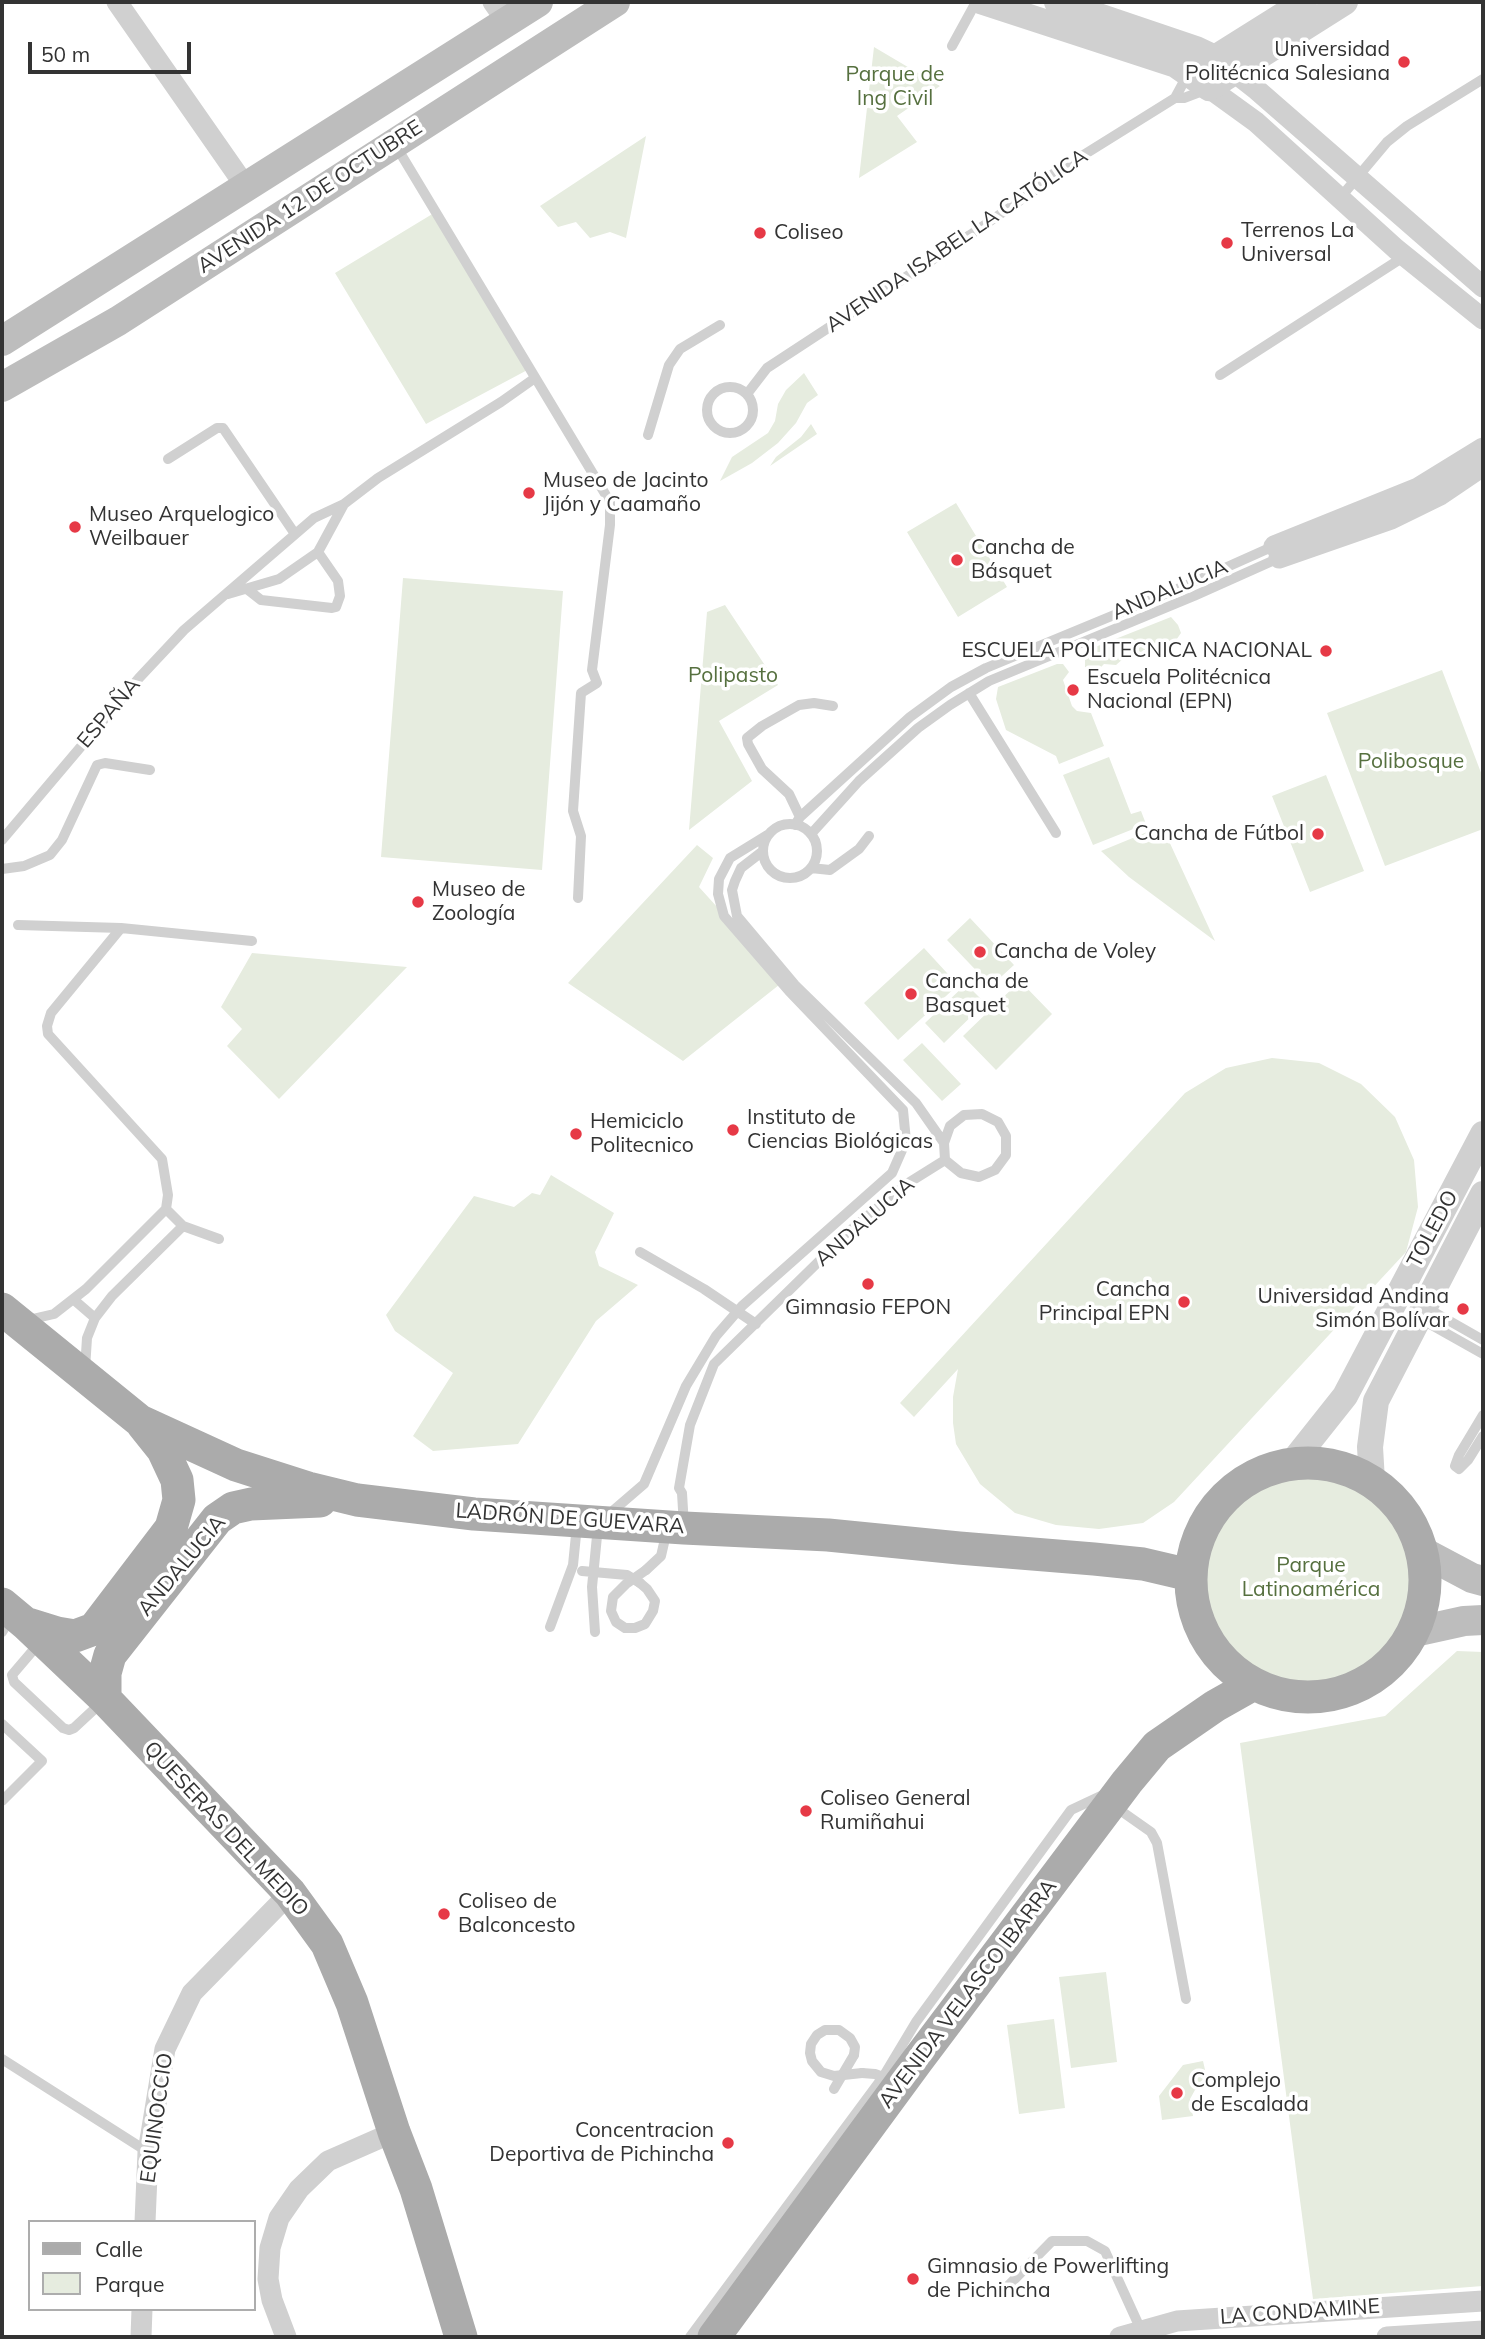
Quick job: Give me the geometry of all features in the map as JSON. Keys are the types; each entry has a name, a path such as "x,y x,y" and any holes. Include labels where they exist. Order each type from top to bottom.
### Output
{"main road":[{"name":"AVENIDA 12 DE OCTUBRE","path":"2,341 419,77 500,12 538,2"},
{"name":"AVENIDA 12 DE OCTUBRE","path":"2,387 118,321 615,2"},
{"path":"394,143 388,128 392,111 419,77"},
{"path":"203,266 249,218 252,202 246,187"},
{"name":"LADRÓN DE GUEVARA","path":"8,1315 140,1421 176,1440 236,1465 357,1500 474,1514 828,1535 1143,1564 1190,1575"},
{"name":"ANDALUCIA","path":"17,1623 75,1636 94,1629 171,1528 179,1500 177,1480 163,1450 140,1421"},
{"path":"1319,1463 1347,1469 1372,1481 1395,1500 1412,1524 1423,1552 1426,1574 1426,1596 1415,1632 1393,1662 1362,1684 1327,1696 1289,1696 1254,1684 1226,1665 1206,1639 1193,1608 1190,1575 1196,1543 1210,1514 1232,1490 1260,1473 1291,1464 1319,1463"},
{"name":"ANDALUCIA","path":"105,1699 105,1673 110,1655 221,1515 233,1508 251,1504 357,1500"},
{"path":"1423,1552 1483,1581"},
{"path":"1415,1632 1464,1621 1483,1620"},
{"name":"QUESERAS DEL MEDIO","path":"17,1623 105,1699 290,1893 327,1944 352,2003 394,2132 416,2189 461,2337"},
{"name":"AVENIDA VELASCO IBARRA","path":"714,2337 984,1971 1157,1746 1215,1706 1254,1684"},
{"path":"737,2337 954,2047 984,1971"},
{"path":"416,2189 441,2241 472,2337"}],"street":[{"path":"117,2 246,187"},
{"path":"983,2 1176,65 1256,122 1405,256 1483,319"},
{"path":"1057,2 1196,49 1224,65 1257,90 1483,287"},
{"name":"AVENIDA ISABEL LA CATÓLICA","path":"1224,65 1304,2"},
{"name":"AVENIDA ISABEL LA CATÓLICA","path":"1198,81 1345,2"},
{"path":"1286,548 1418,488 1483,448"},
{"path":"1286,548 1391,519 1440,495 1483,466"},
{"name":"TOLEDO","path":"1291,1464 1345,1396 1483,1134"},
{"name":"TOLEDO","path":"1372,1481 1370,1447 1376,1401 1483,1194"},
{"name":"EQUINOCCIO","path":"145,2220 148,2152 165,2049 192,1993 290,1893"},
{"path":"286,2337 272,2300 268,2279 270,2248 279,2218 299,2189 328,2161 394,2132"},
{"name":"LA CONDAMINE","path":"1120,2337 1177,2320 1216,2327 1483,2301"},
{"path":"141,2337 142,2311"},
{"name":"LA CONDAMINE","path":"1387,2337 1483,2331"}],"lane":[{"path":"952,46 976,2"},
{"path":"1340,198 1387,142 1407,126 1483,79"},
{"name":"AVENIDA ISABEL LA CATÓLICA","path":"1175,98 1184,98 1198,81"},
{"name":"AVENIDA ISABEL LA CATÓLICA","path":"747,394 767,368 970,235 1038,188 1053,174 1198,81"},
{"path":"394,143 610,502 610,525 592,670 597,682 581,693 573,811 581,836 578,898"},
{"path":"1220,375 1405,256"},
{"path":"648,435 669,365 680,349 720,325"},
{"name":"ESPAÑA","path":"2,840 139,678 184,630 314,517 344,504 378,478 535,378"},
{"path":"732,387 747,394 754,409 749,425 736,433 721,432 714,428 707,414 707,405 716,391 732,387"},
{"path":"168,459 217,428 223,428 295,534"},
{"name":"ESPAÑA","path":"225,595 279,579 318,552 344,504"},
{"name":"ANDALUCIA","path":"811,834 859,781 918,728 969,693 989,681 1194,596 1286,548"},
{"name":"ANDALUCIA","path":"797,821 910,718 951,687 986,668 1189,584 1286,548"},
{"path":"247,589 261,600 336,607 340,596 338,581 318,552"},
{"path":"969,693 1056,833"},
{"path":"797,821 769,834 763,851 770,869 786,877 804,874 811,868 816,860 817,850 811,834 797,821 789,794 762,769 747,738 799,705 814,703 833,706"},
{"path":"2,869 24,866 50,855 62,840 97,765 105,763 150,770"},
{"name":"ANDALUCIA","path":"588,1522 644,1484 686,1386 716,1336 737,1311 892,1173 906,1141 903,1111 789,992 724,916 718,894 719,879 730,858 769,834"},
{"path":"811,868 830,870 859,849 869,836"},
{"path":"763,851 741,868 738,874 732,890 737,916 795,985 916,1103 944,1143"},
{"path":"18,925 121,928 252,941"},
{"path":"8,1315 33,1320 54,1314 86,1289 166,1209 168,1195 162,1159 48,1034 47,1026 51,1013 121,928"},
{"path":"982,1114 998,1122 1006,1136 1006,1156 995,1170 979,1177 961,1173 944,1160 944,1143 950,1126 964,1115 982,1114"},
{"name":"ANDALUCIA","path":"676,1528 682,1493 679,1488 690,1425 714,1364 853,1228 905,1185 944,1160"},
{"path":"166,1209 179,1222 219,1239"},
{"path":"86,1378 87,1338 95,1318 179,1222"},
{"path":"640,1252 704,1289 755,1324"},
{"path":"73,1298 95,1318"},
{"path":"1422,1313 1483,1340"},
{"path":"1422,1313 1483,1354"},
{"path":"1483,1415 1455,1466 1459,1469 1468,1460 1483,1436"},
{"path":"588,1522 588,1572 595,1632"},
{"path":"550,1626 588,1522"},
{"path":"588,1572 627,1575 640,1583 647,1589 654,1601 653,1611 645,1624 625,1628 616,1622 611,1611 613,1597 626,1584 646,1570 661,1556 676,1528"},
{"path":"17,1623 12,1675 14,1682 63,1728 74,1728 105,1699"},
{"path":"2,1724 42,1761 2,1801"},
{"path":"690,2337 883,2077 916,2022 1071,1810 1082,1803 1117,1796 1157,1843 1186,1999"},
{"path":"834,2089 854,2055 855,2047 850,2038 839,2030 825,2030 817,2035 811,2044 810,2053 812,2061 821,2072 834,2076 862,2073 883,2077"},
{"path":"2,2059 148,2152"},
{"path":"1004,2290 1052,2241 1087,2241 1105,2251 1141,2330"}],"green space":[{"name":"Parque de Ing Civil","path":"874,47 940,86 897,116 917,142 859,178"},
{"path":"646,136 626,238 610,232 590,238 576,222 558,227 540,206"},
{"path":"434,213 533,367 426,424 335,273"},
{"path":"804,373 818,395 807,403 796,423 778,443 752,463 720,481 732,457 768,433 786,390"},
{"path":"811,424 817,434 770,466 776,457 801,437"},
{"name":"Cancha de Básquet","path":"956,503 1007,587 958,617 907,532"},
{"path":"403,578 563,591 542,870 381,857"},
{"name":"Polipasto","path":"725,605 778,685 719,721 752,781 689,830 707,612"},
{"path":"1171,617 1181,633 1174,643 1164,643 1156,649 1144,650 1134,658 1124,658 1116,665 1104,664 1097,671 1085,667 1085,660 1080,653"},
{"path":"1063,664 1069,672 1063,680 1072,706 1077,711 1091,713 1104,746 1059,764 1056,756 1006,730 996,699 998,687"},
{"name":"Polibosque","path":"1442,670 1483,778 1483,829 1385,866 1327,713"},
{"path":"1109,757 1131,814 1141,811 1146,824 1093,845 1063,775"},
{"name":"Cancha de Fútbol","path":"1326,775 1364,871 1310,892 1272,796"},
{"path":"1162,826 1215,941 1129,877 1101,851"},
{"path":"697,845 713,858 699,887 784,981 683,1061 568,983"},
{"name":"Cancha de Voley","path":"970,918 1014,965 991,986 947,940"},
{"name":"Cancha de Basquet","path":"924,948 958,985 898,1040 864,1003"},
{"path":"252,953 407,967 279,1099 227,1046 242,1029 221,1007"},
{"name":"Cancha de Basquet","path":"1020,981 1052,1014 996,1070 963,1036"},
{"name":"Cancha de Voley","path":"966,984 985,1003 944,1043 925,1023"},
{"path":"922,1043 961,1084 942,1101 903,1060"},
{"path":"1272,1058 1319,1063 1361,1084 1395,1117 1414,1160 1418,1207 1406,1252 1174,1502 1143,1523 1099,1529 1056,1525 1015,1513 980,1484 956,1444 953,1397 958,1369 914,1417 900,1403 1185,1093 1226,1068"},
{"path":"551,1175 614,1213 595,1252 599,1266 638,1285 596,1321 518,1444 433,1451 413,1436 453,1373 395,1331 386,1315 474,1196 514,1207 532,1193 540,1195"},
{"name":"Parque Latinoamérica","path":"1311,1474 1332,1476 1351,1482 1385,1505 1408,1539 1414,1558 1414,1600 1408,1619 1385,1653 1351,1676 1332,1682 1311,1684 1290,1682 1271,1676 1237,1653 1214,1619 1208,1600 1206,1579 1208,1558 1214,1539 1237,1505 1271,1482 1290,1476"},
{"path":"1457,1651 1483,1652 1483,2286 1313,2299 1240,1743 1385,1716"},
{"path":"1106,1972 1117,2062 1071,2068 1059,1977"},
{"path":"1054,2019 1065,2108 1019,2114 1007,2025"},
{"name":"Complejo de Escalada","path":"1203,2061 1209,2087 1195,2090 1190,2099 1193,2116 1162,2120 1159,2096 1183,2065"}],"place":[{"name":"Universidad Politécnica Salesiana","path":"1404,62"},
{"name":"Coliseo","path":"760,233"},
{"name":"Terrenos La Universal","path":"1227,243"},
{"name":"Museo de Jacinto Jijón y Caamaño","path":"529,493"},
{"name":"Museo Arquelogico Weilbauer","path":"75,527"},
{"name":"Cancha de Básquet","path":"957,560"},
{"name":"ESCUELA POLITECNICA NACIONAL","path":"1326,651"},
{"name":"Escuela Politécnica Nacional (EPN)","path":"1073,690"},
{"name":"Cancha de Fútbol","path":"1318,834"},
{"name":"Museo de Zoología","path":"418,902"},
{"name":"Cancha de Voley","path":"980,952"},
{"name":"Cancha de Basquet","path":"911,994"},
{"name":"Instituto de Ciencias Biológicas","path":"733,1130"},
{"name":"Hemiciclo Politecnico","path":"576,1134"},
{"name":"Gimnasio FEPON","path":"868,1284"},
{"name":"Cancha Principal EPN","path":"1184,1302"},
{"name":"Universidad Andina Simón Bolívar","path":"1463,1309"},
{"name":"Coliseo General Rumiñahui","path":"806,1811"},
{"name":"Coliseo de Balconcesto","path":"444,1914"},
{"name":"Complejo de Escalada","path":"1177,2093"},
{"name":"Concentracion Deportiva de Pichincha","path":"728,2143"},
{"name":"Gimnasio de Powerlifting de Pichincha","path":"913,2279"}]}
